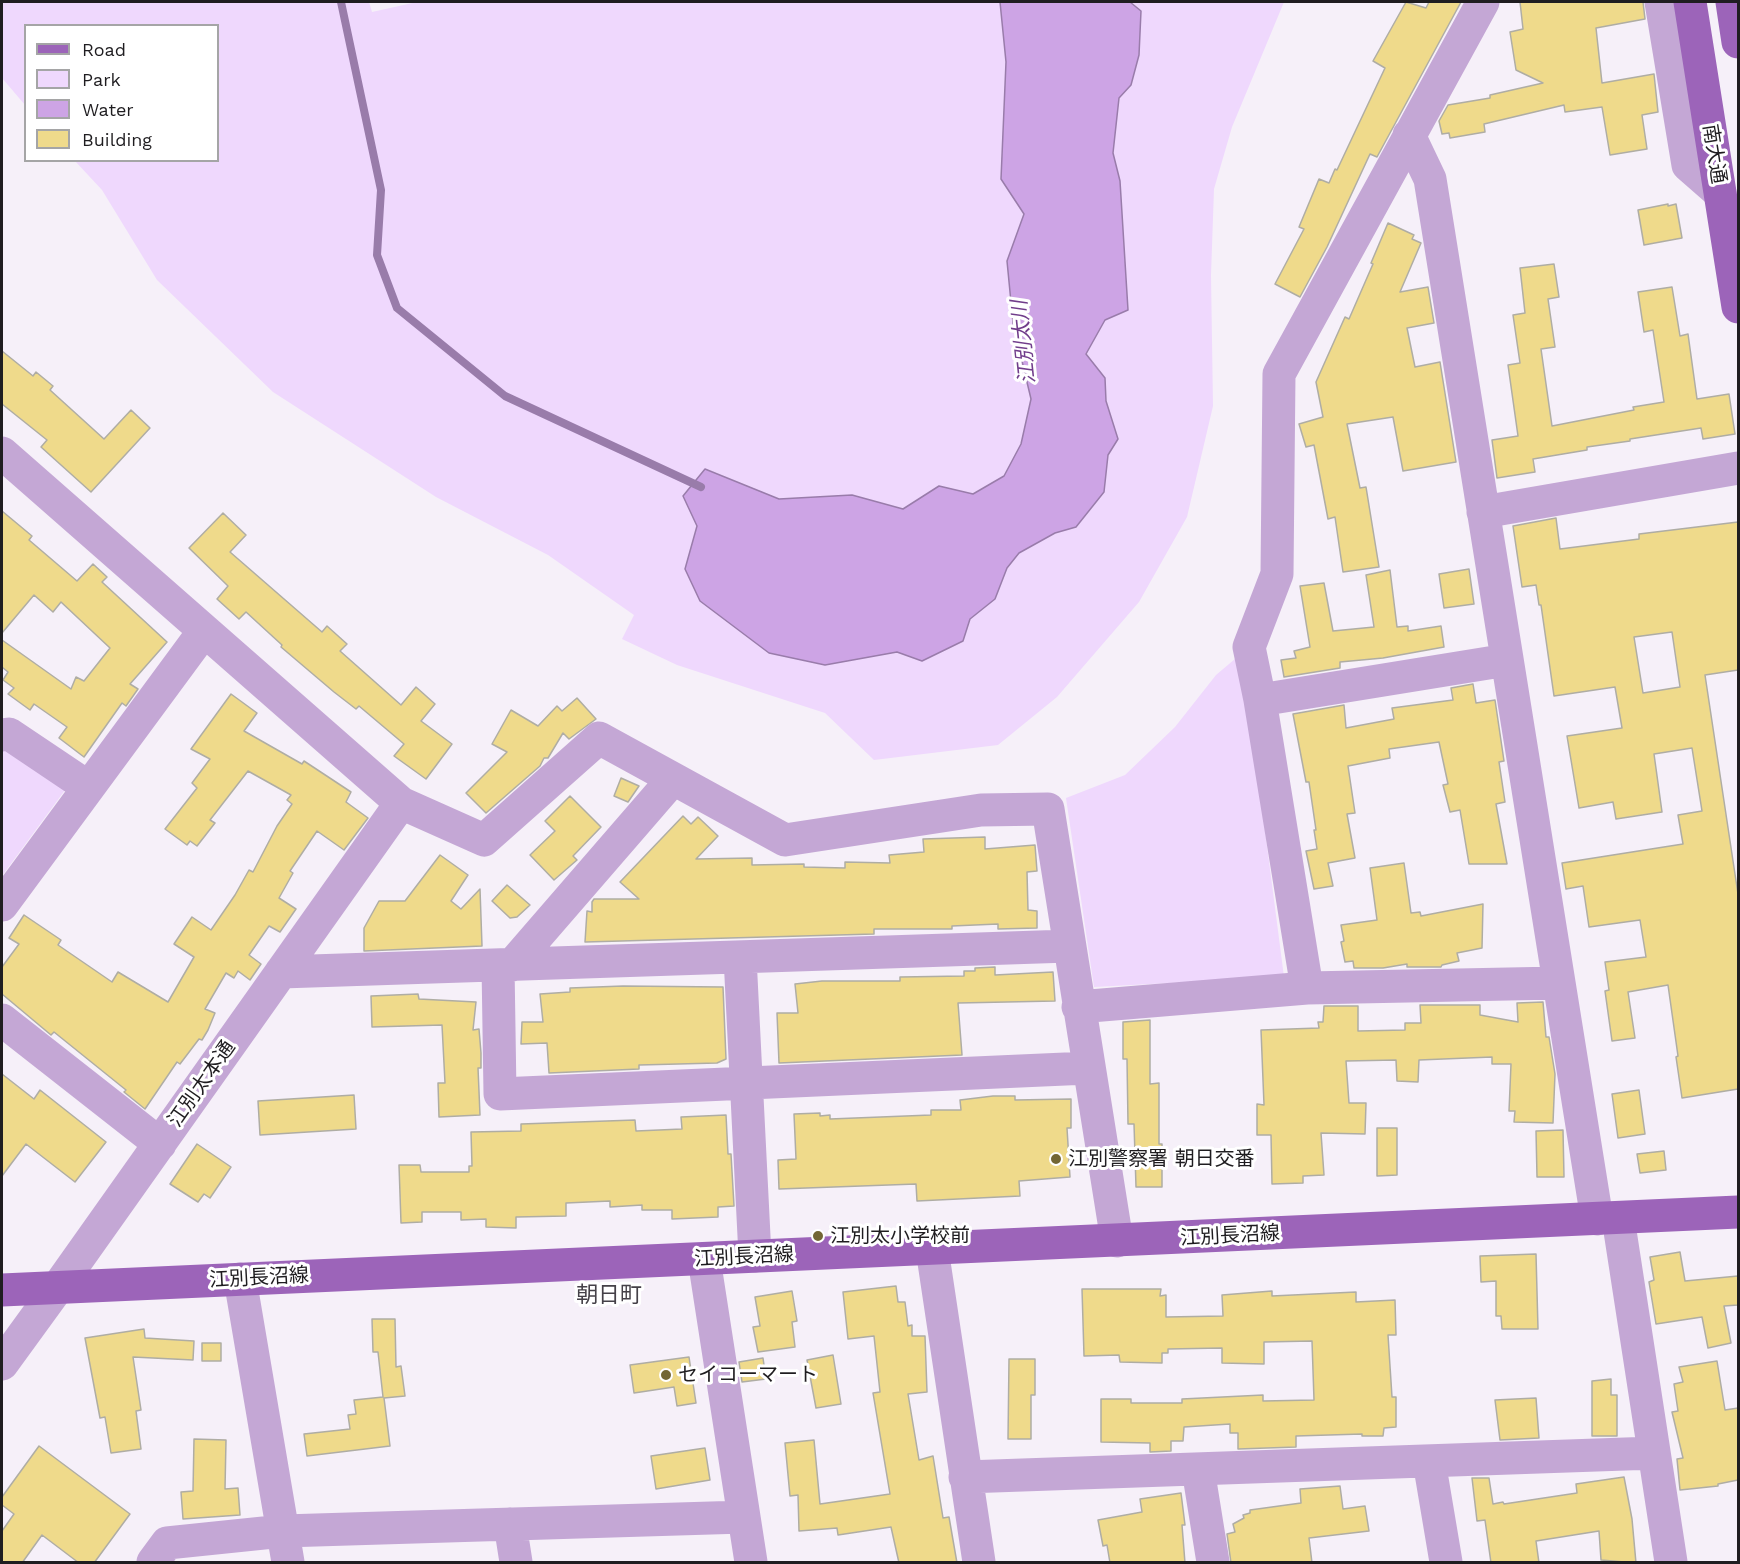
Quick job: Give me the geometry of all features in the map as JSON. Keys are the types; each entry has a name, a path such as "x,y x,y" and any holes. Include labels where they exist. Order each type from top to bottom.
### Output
{"main road":[{"name":"南大通","path":"1690,2 1738,307"},
{"path":"1732,2 1738,42"},
{"name":"江別長沼線","path":"2,1290 1738,1212"}],"street":[{"path":"1307,988 1260,700 1249,647 1277,574 1279,374 1483,2"},
{"path":"1661,2 1688,165 1720,193"},
{"path":"1409,135 1430,178 1559,983 1654,1453 1671,1563"},
{"path":"2,453 400,803 484,840 599,738 784,840 981,810 1048,809 1117,1240"},
{"path":"1483,512 1738,468"},
{"path":"2,905 204,631"},
{"path":"1260,700 1507,660"},
{"path":"2,735 9,734 88,787"},
{"path":"673,779 505,965 500,1094 1088,1068"},
{"name":"江別太本通","path":"2,1364 400,803"},
{"path":"281,972 1069,946"},
{"path":"740,957 755,1256"},
{"path":"1078,1007 1307,988 1559,983"},
{"path":"2,1020 160,1144"},
{"path":"932,1249 979,1563"},
{"path":"704,1259 751,1563"},
{"path":"240,1279 285,1547"},
{"path":"965,1477 1654,1453"},
{"path":"1429,1461 1446,1563"},
{"path":"1198,1469 1213,1563"},
{"path":"153,1563 167,1543 285,1547 510,1524 744,1517"},
{"path":"510,1524 516,1563"}],"green space":[{"path":"2,2 369,2 372,12 417,2 1000,2 1006,62 1001,179 1024,214 1007,261 1013,323 1031,399 1021,444 1004,476 972,494 939,486 903,509 852,495 779,499 706,469 683,496 697,526 685,569 825,665 897,652 922,661 995,599 1007,568 1019,553 1055,533 1076,527 1104,492 1108,455 1118,438 1106,401 1105,378 1086,354 1105,320 1120,182 1113,153 1119,98 1131,85 1141,11 1130,2 1284,2 1232,127 1214,189 1211,275 1213,406 1187,517 1139,602 1057,697 998,745 874,760 825,713 677,665 622,639 634,615 548,555 436,497 273,392 157,280 102,190 76,162 219,162 219,24 24,24 24,104 2,78"},
{"path":"1242,653 1284,977 1094,987 1066,798 1125,775 1175,727 1216,675"},
{"path":"16,747 68,786 2,876 2,750"}],"water":[{"name":"江別太川","path":"1000,2 1130,2 1141,11 1139,55 1131,85 1119,98 1113,153 1120,181 1128,310 1105,320 1086,354 1105,378 1106,401 1118,439 1108,455 1104,492 1076,527 1055,533 1019,553 1007,568 995,599 970,619 963,641 922,661 897,652 825,665 769,653 700,601 685,569 697,526 683,496 705,469 779,499 852,495 903,509 939,486 973,494 1004,476 1021,444 1031,399 1013,323 1007,261 1024,214 1001,179 1006,62"}],"building":[{"path":"1406,2 1426,8 1429,2 1461,2 1377,157 1370,154 1327,247 1300,297 1275,284 1304,229 1299,227 1319,179 1329,183 1335,169 1337,170 1385,68 1373,61"},
{"path":"1520,2 1643,2 1645,19 1596,28 1602,83 1654,74 1658,112 1642,115 1647,149 1610,155 1602,107 1565,112 1564,105 1484,124 1485,132 1450,138 1449,133 1442,134 1439,121 1448,105 1490,98 1490,95 1543,83 1516,70 1510,32 1523,29"},
{"path":"1668,204 1668,206 1676,204 1682,238 1644,245 1638,210"},
{"path":"1388,223 1414,235 1412,239 1421,243 1400,292 1428,287 1434,323 1407,328 1415,367 1440,362 1456,462 1403,471 1393,417 1347,424 1360,488 1366,487 1379,567 1343,572 1335,517 1328,519 1314,445 1306,447 1299,424 1323,417 1316,382 1345,317 1349,319"},
{"path":"1554,264 1559,297 1548,299 1555,347 1541,349 1552,426 1664,402 1653,330 1644,332 1638,292 1672,287 1680,336 1688,334 1697,399 1729,394 1735,434 1703,439 1701,428 1630,439 1630,441 1587,447 1587,450 1533,459 1535,472 1497,478 1492,440 1518,436 1508,365 1520,363 1513,315 1525,313 1520,268"},
{"path":"2,351 33,376 36,372 53,386 50,390 104,439 131,410 150,428 91,492 41,447 47,440 2,404"},
{"path":"2,511 32,536 29,540 77,581 93,564 107,577 102,582 167,642 130,684 138,689 126,706 122,703 84,757 59,738 67,727 34,704 30,710 8,694 14,688 3,680 8,672 2,667 2,640 71,689 76,677 84,681 110,648 61,602 53,612 34,595 2,633"},
{"path":"223,513 246,535 230,552 322,632 327,626 347,644 340,651 401,705 416,687 435,704 421,721 452,744 426,779 394,756 404,744 359,706 356,709 334,692 281,647 282,645 246,612 239,619 217,599 228,586 189,548"},
{"path":"1556,518 1560,549 1639,539 1639,534 1738,522 1738,670 1705,675 1738,894 1738,1089 1682,1098 1668,985 1628,992 1635,1038 1612,1041 1605,991 1609,990 1605,962 1646,957 1640,920 1589,927 1583,886 1566,889 1562,863 1683,844 1678,815 1702,811 1692,748 1654,754 1662,812 1616,819 1613,802 1579,808 1567,736 1622,728 1615,687 1554,696 1541,605 1539,605 1536,585 1522,587 1513,526","holes":["1672,632 1680,687 1643,693 1634,637"]},
{"path":"1469,569 1474,604 1444,608 1439,574"},
{"path":"1390,570 1397,627 1408,626 1408,631 1441,626 1444,647 1383,658 1340,662 1340,668 1284,677 1281,660 1296,658 1294,651 1310,647 1300,586 1324,583 1333,631 1374,627 1366,575"},
{"path":"1473,684 1476,703 1495,700 1504,761 1499,762 1505,802 1496,804 1507,864 1469,864 1460,810 1450,812 1443,785 1448,784 1439,742 1389,749 1390,758 1348,766 1355,813 1347,814 1355,858 1328,863 1333,886 1314,889 1306,851 1317,849 1314,830 1316,830 1309,782 1306,782 1293,714 1344,705 1346,728 1394,719 1392,708 1453,700 1451,688"},
{"path":"231,694 257,713 244,731 302,764 304,761 351,792 346,802 368,818 344,850 317,831 290,871 293,873 279,898 296,909 280,932 269,926 249,955 261,964 250,980 238,971 234,978 226,973 205,1009 215,1013 208,1030 180,1064 177,1062 145,1109 124,1092 126,1090 54,1032 51,1035 2,994 2,967 19,944 9,938 24,915 61,940 58,945 112,982 118,972 168,1002 194,957 174,944 192,917 211,930 249,870 253,872 277,826 292,804 287,800 291,795 248,771 210,820 215,823 197,846 190,841 187,845 165,829 197,788 192,783 210,759 191,749"},
{"path":"577,698 596,719 569,739 563,733 548,758 544,758 540,766 486,813 466,793 507,752 492,744 511,710 538,726 557,706 562,711"},
{"path":"621,778 639,786 628,802 614,796"},
{"path":"570,796 601,827 573,856 577,860 554,880 530,855 555,831 545,821"},
{"path":"683,816 691,824 698,817 718,836 696,859 752,858 752,865 804,864 804,867 845,868 845,862 890,863 889,855 924,852 923,839 985,837 985,849 1035,845 1037,871 1027,872 1028,910 1037,911 1037,928 998,929 998,924 952,926 952,929 874,929 874,934 585,942 587,911 592,912 594,899 639,899 620,882"},
{"path":"440,855 468,875 451,901 461,909 480,889 482,946 364,951 364,928 379,901 405,901"},
{"path":"1404,863 1411,913 1420,912 1421,916 1483,904 1482,948 1457,953 1459,961 1441,967 1407,967 1407,964 1383,968 1354,968 1353,961 1345,962 1341,942 1344,941 1341,925 1377,920 1370,868"},
{"path":"507,885 530,905 517,917 510,918 492,901"},
{"path":"995,967 995,975 1053,972 1055,1001 958,1003 962,1055 779,1063 777,1013 798,1013 795,984 822,981 900,981 900,977 964,976 964,971"},
{"path":"723,987 726,1059 717,1063 639,1065 639,1069 549,1073 547,1043 521,1044 522,1022 543,1022 540,994 570,992 570,988"},
{"path":"418,994 419,999 476,1002 473,1030 479,1029 481,1053 481,1068 478,1068 480,1115 439,1117 438,1083 445,1083 442,1025 372,1027 371,996"},
{"path":"1543,1002 1546,1037 1549,1037 1555,1074 1553,1123 1514,1122 1515,1111 1509,1111 1511,1064 1492,1064 1492,1057 1419,1060 1418,1082 1397,1081 1396,1060 1346,1061 1349,1103 1366,1103 1365,1134 1321,1133 1324,1175 1303,1176 1303,1183 1272,1184 1271,1135 1257,1135 1257,1104 1264,1105 1261,1030 1319,1028 1318,1022 1323,1022 1324,1006 1358,1006 1358,1031 1405,1030 1405,1023 1421,1023 1420,1005 1480,1005 1480,1015 1518,1022 1517,1003"},
{"path":"1150,1020 1150,1084 1159,1083 1162,1187 1136,1187 1134,1124 1128,1124 1127,1059 1123,1059 1123,1022"},
{"path":"2,1074 34,1099 40,1090 106,1142 75,1182 26,1144 2,1176"},
{"path":"1639,1090 1645,1134 1618,1138 1612,1094"},
{"path":"354,1095 356,1129 260,1135 258,1101"},
{"path":"1015,1096 1015,1100 1071,1099 1071,1128 1067,1128 1070,1177 1019,1181 1020,1196 917,1201 916,1184 779,1189 778,1160 796,1159 794,1114 820,1113 820,1116 830,1115 830,1119 931,1115 931,1110 961,1110 960,1100"},
{"path":"726,1115 734,1206 718,1207 718,1217 672,1219 672,1210 642,1210 642,1205 610,1207 610,1201 566,1203 566,1216 516,1217 516,1228 486,1227 486,1219 461,1220 461,1212 422,1212 422,1222 401,1223 399,1165 420,1165 421,1172 469,1172 469,1166 472,1166 471,1132 521,1131 521,1124 635,1120 636,1131 682,1129 681,1117"},
{"path":"1377,1128 1397,1128 1397,1175 1377,1176"},
{"path":"1563,1130 1564,1177 1537,1177 1536,1131"},
{"path":"197,1144 231,1167 210,1198 204,1194 198,1202 170,1184"},
{"path":"1664,1151 1666,1170 1640,1173 1637,1154"},
{"path":"1680,1252 1685,1281 1738,1276 1738,1305 1724,1306 1731,1343 1708,1348 1702,1317 1656,1324 1649,1282 1654,1280 1650,1257"},
{"path":"1536,1254 1538,1329 1502,1329 1501,1316 1496,1316 1496,1281 1481,1282 1480,1256"},
{"path":"896,1286 898,1302 905,1302 908,1326 912,1325 912,1336 925,1336 927,1392 908,1394 919,1460 933,1456 943,1518 949,1517 957,1563 899,1563 891,1527 838,1535 837,1528 799,1531 798,1495 790,1496 785,1443 814,1440 820,1504 890,1494 873,1393 880,1392 874,1336 848,1339 843,1292"},
{"path":"1082,1289 1161,1289 1160,1296 1166,1295 1166,1317 1223,1316 1222,1295 1272,1291 1272,1296 1356,1292 1356,1302 1395,1300 1396,1335 1388,1335 1392,1397 1396,1397 1396,1427 1384,1428 1383,1436 1362,1436 1362,1434 1296,1436 1296,1447 1238,1449 1238,1433 1230,1433 1230,1424 1184,1427 1183,1441 1171,1441 1171,1451 1150,1452 1150,1443 1101,1442 1101,1399 1131,1399 1131,1403 1182,1403 1182,1399 1263,1395 1263,1401 1314,1400 1312,1341 1264,1342 1264,1364 1222,1363 1222,1348 1168,1349 1168,1353 1162,1353 1162,1363 1120,1362 1119,1355 1084,1356"},
{"path":"792,1291 797,1321 792,1322 795,1347 758,1352 753,1327 760,1326 755,1297"},
{"path":"372,1319 395,1319 396,1367 401,1366 405,1396 384,1398 390,1446 307,1456 304,1434 350,1429 348,1415 356,1414 354,1400 383,1397 378,1352 373,1352"},
{"path":"144,1329 145,1338 194,1341 193,1360 133,1357 141,1410 136,1411 141,1449 111,1453 105,1417 100,1418 85,1338"},
{"path":"202,1343 221,1343 221,1361 202,1361"},
{"path":"833,1355 841,1404 816,1408 807,1360"},
{"path":"689,1357 696,1403 677,1406 674,1387 634,1393 630,1365"},
{"path":"763,1358 766,1379 742,1382 739,1362"},
{"path":"1009,1359 1035,1359 1035,1395 1031,1395 1031,1439 1008,1439"},
{"path":"1717,1361 1725,1410 1738,1408 1738,1480 1718,1484 1718,1486 1680,1490 1677,1459 1683,1458 1672,1412 1678,1411 1674,1384 1683,1382 1679,1367"},
{"path":"1611,1379 1611,1395 1617,1395 1617,1436 1592,1436 1592,1381"},
{"path":"1536,1398 1539,1438 1500,1440 1495,1400"},
{"path":"194,1439 226,1440 225,1489 238,1488 240,1515 183,1519 181,1492 193,1491"},
{"path":"39,1446 130,1514 94,1563 79,1563 42,1535 22,1563 2,1563 2,1531 14,1514 2,1505 2,1497"},
{"path":"705,1448 710,1480 656,1489 651,1456"},
{"path":"1624,1477 1632,1519 1636,1563 1601,1560 1599,1531 1536,1541 1539,1563 1491,1563 1485,1520 1477,1521 1472,1478 1489,1478 1493,1504 1503,1502 1504,1504 1577,1493 1576,1484"},
{"path":"1340,1486 1343,1509 1365,1506 1369,1531 1309,1538 1312,1563 1231,1563 1227,1534 1235,1532 1233,1524 1244,1518 1243,1515 1250,1513 1250,1510 1301,1503 1300,1489"},
{"path":"1181,1493 1185,1525 1182,1525 1185,1563 1110,1563 1107,1545 1103,1546 1098,1520 1142,1512 1140,1499"}],"waterway":[{"path":"341,2 381,190 377,255 397,308 505,396 701,487"}],"place":[{"name":"江別警察署 朝日交番","path":"1056,1159"},
{"name":"江別太小学校前","path":"818,1236"},
{"name":"セイコーマート","path":"666,1375"}],"district":[{"name":"朝日町","path":"609,1296"}]}
